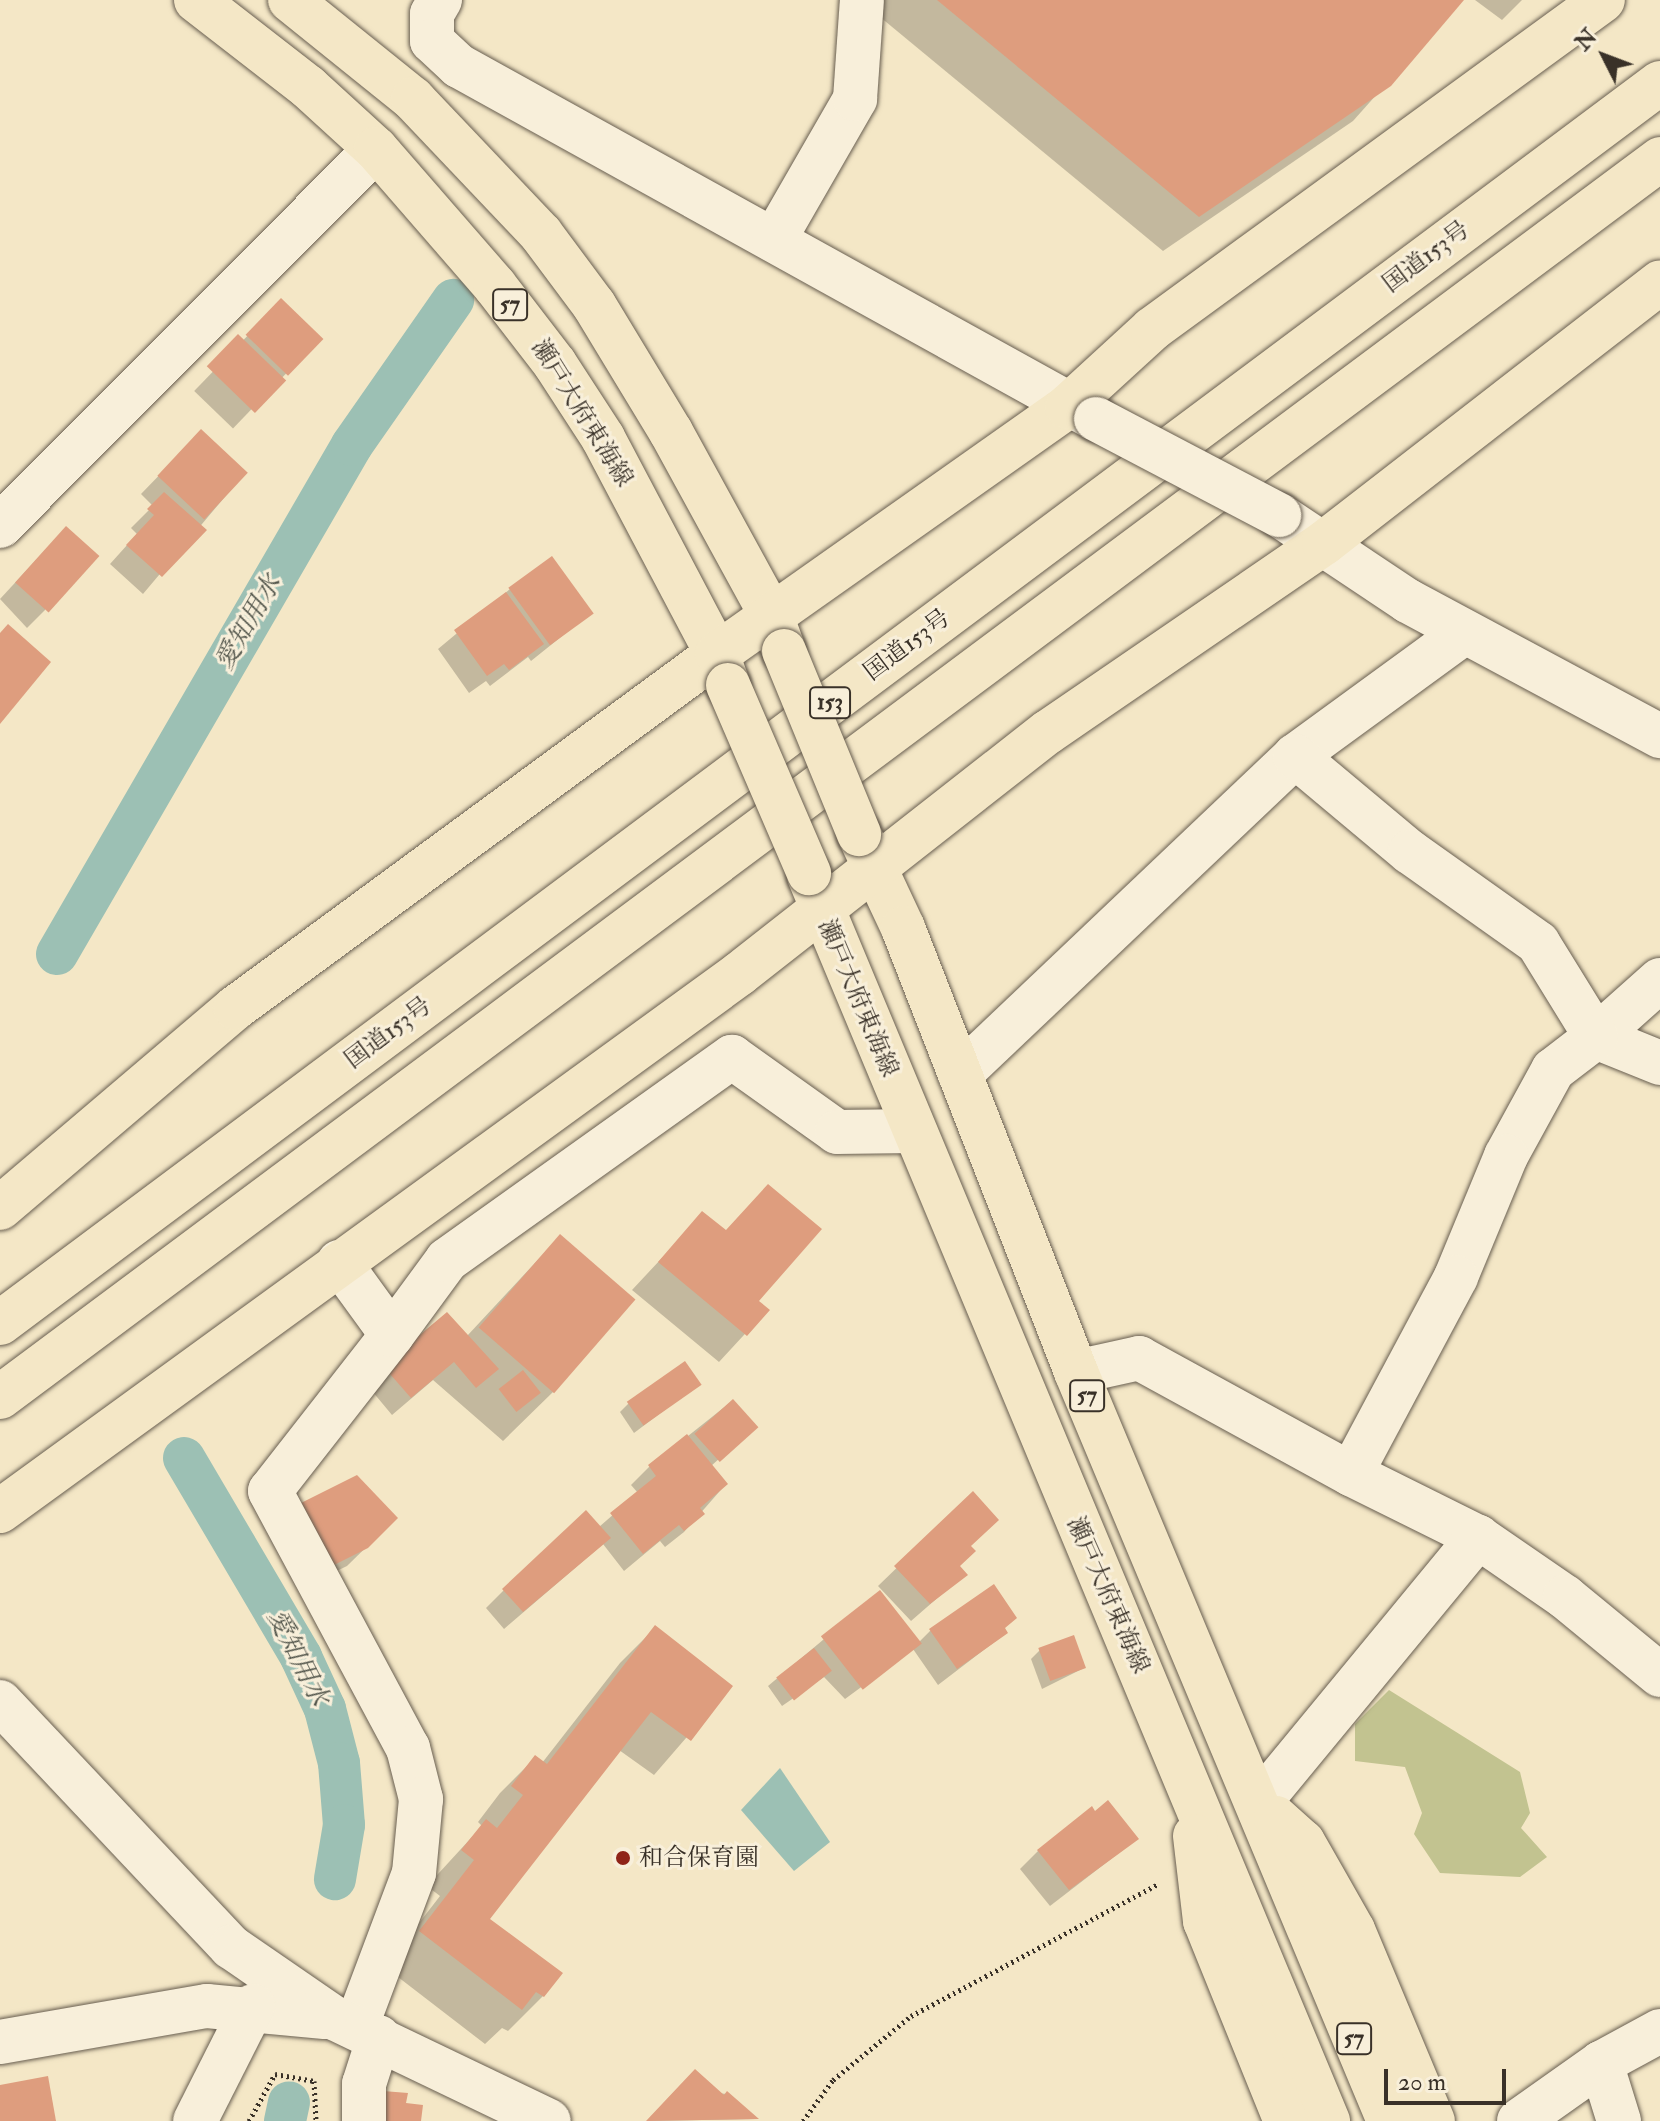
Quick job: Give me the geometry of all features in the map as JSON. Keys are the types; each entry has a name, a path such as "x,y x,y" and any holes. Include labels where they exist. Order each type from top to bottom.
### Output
{"main road":[{"name":"瀬戸大府東海線","path":"196,0 308,87 376,149 441,221 555,364 610,451 723,669 914,1131 1189,1781 1328,2121"},
{"name":"57","path":"290,0 413,99 541,234 594,305 671,432 778,633 960,1074 1076,1372 1259,1803 1318,1956 1389,2121"},
{"path":"0,1208 235,1008 778,633 1081,413 1152,329 1603,0"},
{"name":"国道153号","path":"0,1323 1660,83"},
{"name":"153","path":"0,1397 1660,159"},
{"path":"0,1511 739,974 815,891 866,850 1048,732 1324,543 1660,282"},
{"name":"57","path":"1189,1781 1205,1921 1286,2121"},
{"name":"57","path":"1259,1803 1303,1842 1353,1930 1433,2121"}],"street":[{"path":"774,240 855,99 862,0"},
{"path":"436,20 459,66 1081,413 1279,515 1408,601 1660,736"},
{"path":"0,526 376,149"},
{"path":"960,1074 1295,756 1465,632"},
{"path":"1295,756 1410,852 1538,943 1596,1037 1660,1063"},
{"path":"1351,1474 1456,1277 1506,1156 1553,1070 1596,1037 1660,980"},
{"path":"364,2121 364,2084 357,2027 414,1873 421,1799 408,1748 270,1491 447,1260 732,1057 837,1132 914,1131"},
{"path":"339,1262 392,1335"},
{"path":"1076,1372 1139,1358 1351,1474 1478,1537 1565,1597 1660,1675"},
{"path":"1259,1803 1478,1537"},
{"path":"0,1702 231,1947 357,2027 499,2108 549,2121"},
{"path":"0,2042 207,2006 253,2006 357,2027"},
{"path":"195,2121 253,2006"},
{"path":"1519,2121 1601,2063 1660,2031"},
{"path":"1601,2063 1619,2121"}],"path":[{"path":"803,2121 833,2080 911,2016 1163,1882"},
{"path":"249,2121 275,2074 314,2081 316,2121"}],"green space":[{"path":"1389,1690 1520,1772 1530,1813 1521,1828 1547,1857 1520,1877 1440,1873 1414,1834 1422,1813 1405,1767 1355,1761 1355,1724"}],"water":[{"path":"780,1768 830,1842 794,1871 741,1810"}],"building":[{"path":"937,0 1464,0 1391,86 1199,217"},
{"path":"281,298 323,339 288,376 246,335"},
{"path":"238,334 286,381 255,413 207,366"},
{"path":"201,429 248,473 204,519 157,476"},
{"path":"164,492 207,530 162,577 126,545 154,515 147,509"},
{"path":"66,526 99,556 49,613 15,582"},
{"path":"552,556 594,613 550,645 508,588"},
{"path":"506,592 544,644 509,670 504,664 487,676 454,630"},
{"path":"8,624 51,662 0,724 0,633"},
{"path":"768,1184 822,1229 759,1301 770,1310 747,1336 658,1262 702,1211 726,1230"},
{"path":"560,1234 635,1300 554,1393 479,1328"},
{"path":"447,1312 499,1369 476,1388 454,1362 411,1398 383,1366"},
{"path":"685,1361 702,1385 643,1425 627,1402"},
{"path":"523,1370 541,1393 516,1412 499,1389"},
{"path":"733,1399 758,1427 720,1462 694,1434"},
{"path":"687,1434 728,1484 700,1508 705,1514 684,1531 679,1525 643,1554 610,1513 656,1476 648,1465"},
{"path":"357,1475 398,1518 368,1548 330,1567 295,1506"},
{"path":"973,1491 999,1520 971,1546 976,1551 960,1566 968,1575 930,1604 894,1566"},
{"path":"586,1510 611,1538 523,1612 502,1589"},
{"path":"994,1584 1017,1618 1005,1628 1008,1633 957,1669 929,1629"},
{"path":"880,1590 922,1644 863,1690 821,1636"},
{"path":"655,1625 733,1686 691,1741 651,1712 490,1919 563,1973 544,1997 536,1992 522,2010 419,1931 474,1860 461,1850 486,1819 497,1828 523,1795 511,1786 535,1755 547,1764"},
{"path":"1074,1635 1086,1668 1050,1681 1038,1648"},
{"path":"814,1648 832,1671 794,1700 776,1678"},
{"path":"1108,1800 1139,1839 1069,1890 1037,1850 1092,1806 1095,1811"},
{"path":"695,2069 724,2095 727,2091 759,2119 646,2121"},
{"path":"48,2076 56,2121 0,2121 0,2085"},
{"path":"383,2091 408,2093 406,2103 423,2105 421,2121 382,2121"}],"waterway":[{"name":"愛知用水","path":"57,954 352,445 453,300"},
{"name":"愛知用水","path":"184,1458 301,1657 325,1709 339,1763 344,1825 335,1879"},
{"name":"愛知用水","path":"285,2121 289,2102"}],"place":[{"name":"和合保育園","path":"623,1858"}]}
